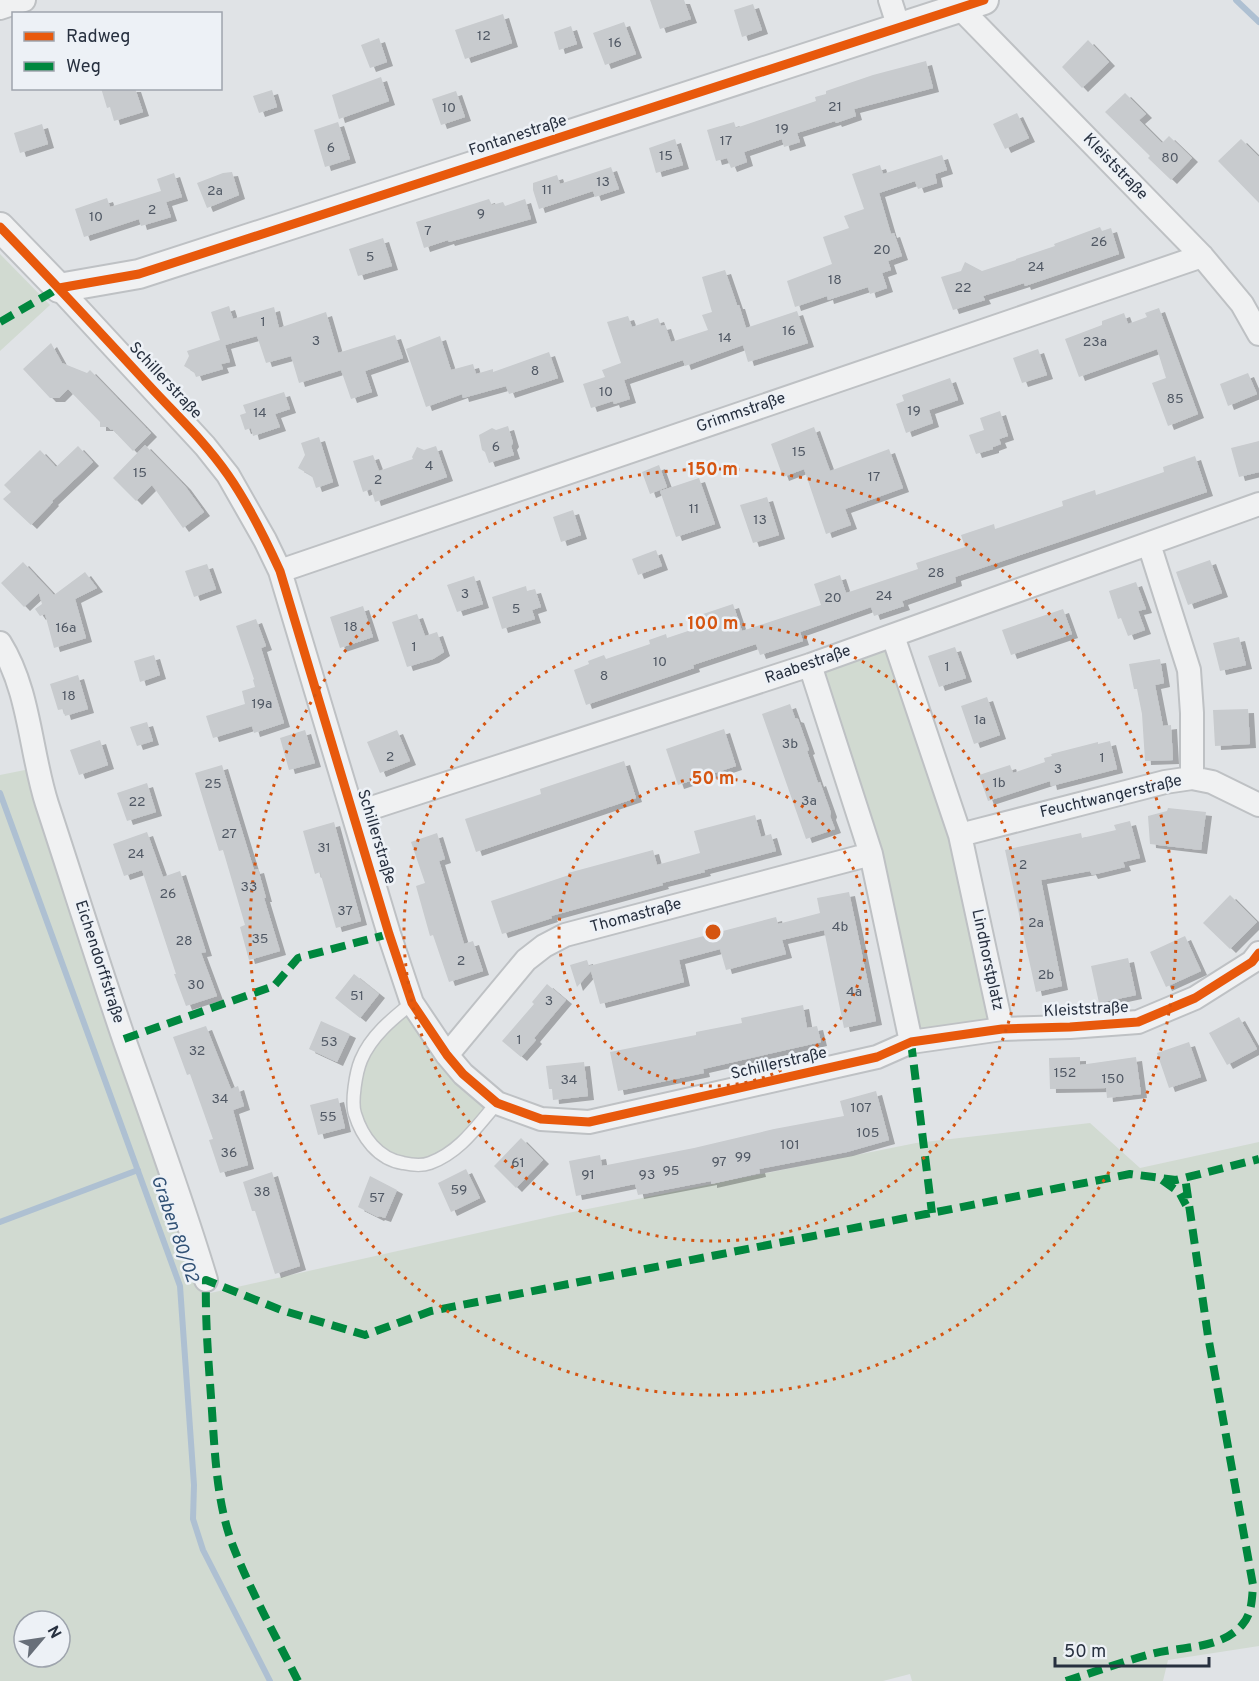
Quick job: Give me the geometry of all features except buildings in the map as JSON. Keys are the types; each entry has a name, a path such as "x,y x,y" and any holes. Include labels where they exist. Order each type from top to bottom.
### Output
{"street":[{"path":"0,8 24,0"},
{"path":"890,0 899,28"},
{"name":"Fontanestraße","path":"59,288 139,274 972,4"},
{"name":"Kleiststraße","path":"972,4 1202,256 1242,304 1259,334"},
{"name":"Schillerstraße","path":"0,227 205,446 228,475 265,540 280,571 412,1003 447,1055 464,1074 497,1102 541,1119 589,1122 878,1057 911,1042"},
{"name":"Grimmstraße","path":"280,571 1202,256"},
{"name":"Raabestraße","path":"353,814 893,636 1259,504"},
{"path":"1149,544 1189,670 1192,713 1192,778"},
{"name":"Lindhorstplatz","path":"893,636 960,835 1002,1029 911,1042"},
{"name":"Eichendorffstraße","path":"0,643 21,692 45,799 206,1280"},
{"path":"810,664 871,854 911,1042"},
{"name":"Feuchtwangerstraße","path":"960,835 1165,782 1192,778 1212,782 1259,805"},
{"name":"Thomastraße","path":"447,1055 526,960 544,946 565,936 871,854"},
{"name":"Kleiststraße","path":"1002,1029 1138,1022 1195,998 1252,962 1259,953"}],"lane":[{"path":"412,1003 387,1023 368,1047 361,1061 355,1078 354,1112 364,1137 380,1154 398,1162 413,1165 428,1164 451,1153 470,1136 497,1102"}],"shaded area":[{"path":"0,254 50,305 0,351"},
{"path":"892,639 956,830 999,1027 912,1039 814,667"},
{"path":"30,769 134,1091 206,1294 558,1215 916,1143 1090,1123 1140,1168 1259,1142 1259,1646 1168,1660 1163,1681 912,1681 910,1674 883,1681 0,1681 0,775"},
{"path":"410,1006 494,1103 469,1134 428,1162 382,1153 356,1112 357,1080 369,1048"}],"waterway":[{"path":"1236,0 1259,22"},
{"name":"Graben 80/02","path":"0,793 180,1286 194,1485 193,1519 203,1550 270,1681"},
{"path":"0,1222 138,1170"}],"marked path":[{"path":"0,322 59,288"},
{"path":"124,1039 274,986 298,958 389,934"},
{"path":"911,1042 932,1213"},
{"path":"298,1681 248,1580 233,1546 223,1514 214,1445 206,1280 281,1310 365,1335 431,1311 1130,1174 1176,1180 1259,1159"},
{"path":"1066,1681 1151,1654 1200,1646 1223,1639 1242,1625 1251,1606 1253,1585 1208,1336 1185,1177"},
{"path":"1162,1180 1179,1192 1186,1205"}],"cycle path":[{"path":"59,288 139,274 984,0"},
{"path":"0,227 198,438 219,462 250,510 280,571 389,934 412,1003 447,1055 463,1074 497,1103 541,1119 589,1122 877,1057 911,1042 1002,1029 1138,1022 1195,998 1252,962 1259,953"}]}
